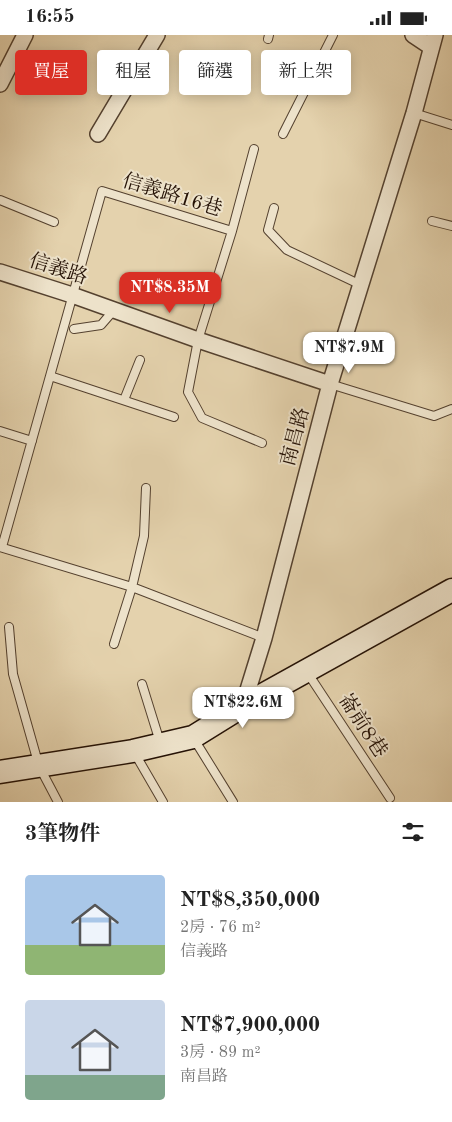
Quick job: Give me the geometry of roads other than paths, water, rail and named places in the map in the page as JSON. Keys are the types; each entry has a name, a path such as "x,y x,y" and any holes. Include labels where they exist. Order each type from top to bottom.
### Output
{"street":[{"path":"0,84 25,35"},
{"path":"98,134 157,35"},
{"path":"413,35 433,41"},
{"name":"南昌路","path":"243,706 264,638 330,384 414,113 433,41"},
{"name":"信義路","path":"0,272 330,384"},
{"path":"0,772 133,751 193,737 243,706 452,590"}],"lane":[{"path":"283,134 333,35"},
{"path":"414,113 452,125"},
{"path":"254,149 232,231 198,340 188,392 202,418 262,443"},
{"name":"信義路16巷","path":"72,295 102,191 232,231"},
{"path":"0,200 54,222"},
{"path":"274,208 268,230 287,250 361,285"},
{"path":"432,221 452,226"},
{"path":"72,295 1,547 132,587 264,638"},
{"path":"74,329 102,325 114,310"},
{"path":"124,400 140,359"},
{"path":"50,376 174,417"},
{"path":"330,384 434,416 452,409"},
{"path":"0,431 32,441"},
{"path":"114,644 132,587 144,536 146,488"},
{"path":"9,627 13,674 39,765 58,802"},
{"name":"崙前8巷","path":"306,671 390,798"},
{"path":"142,685 161,745"},
{"path":"193,737 233,802"},
{"path":"133,751 163,802"}]}
